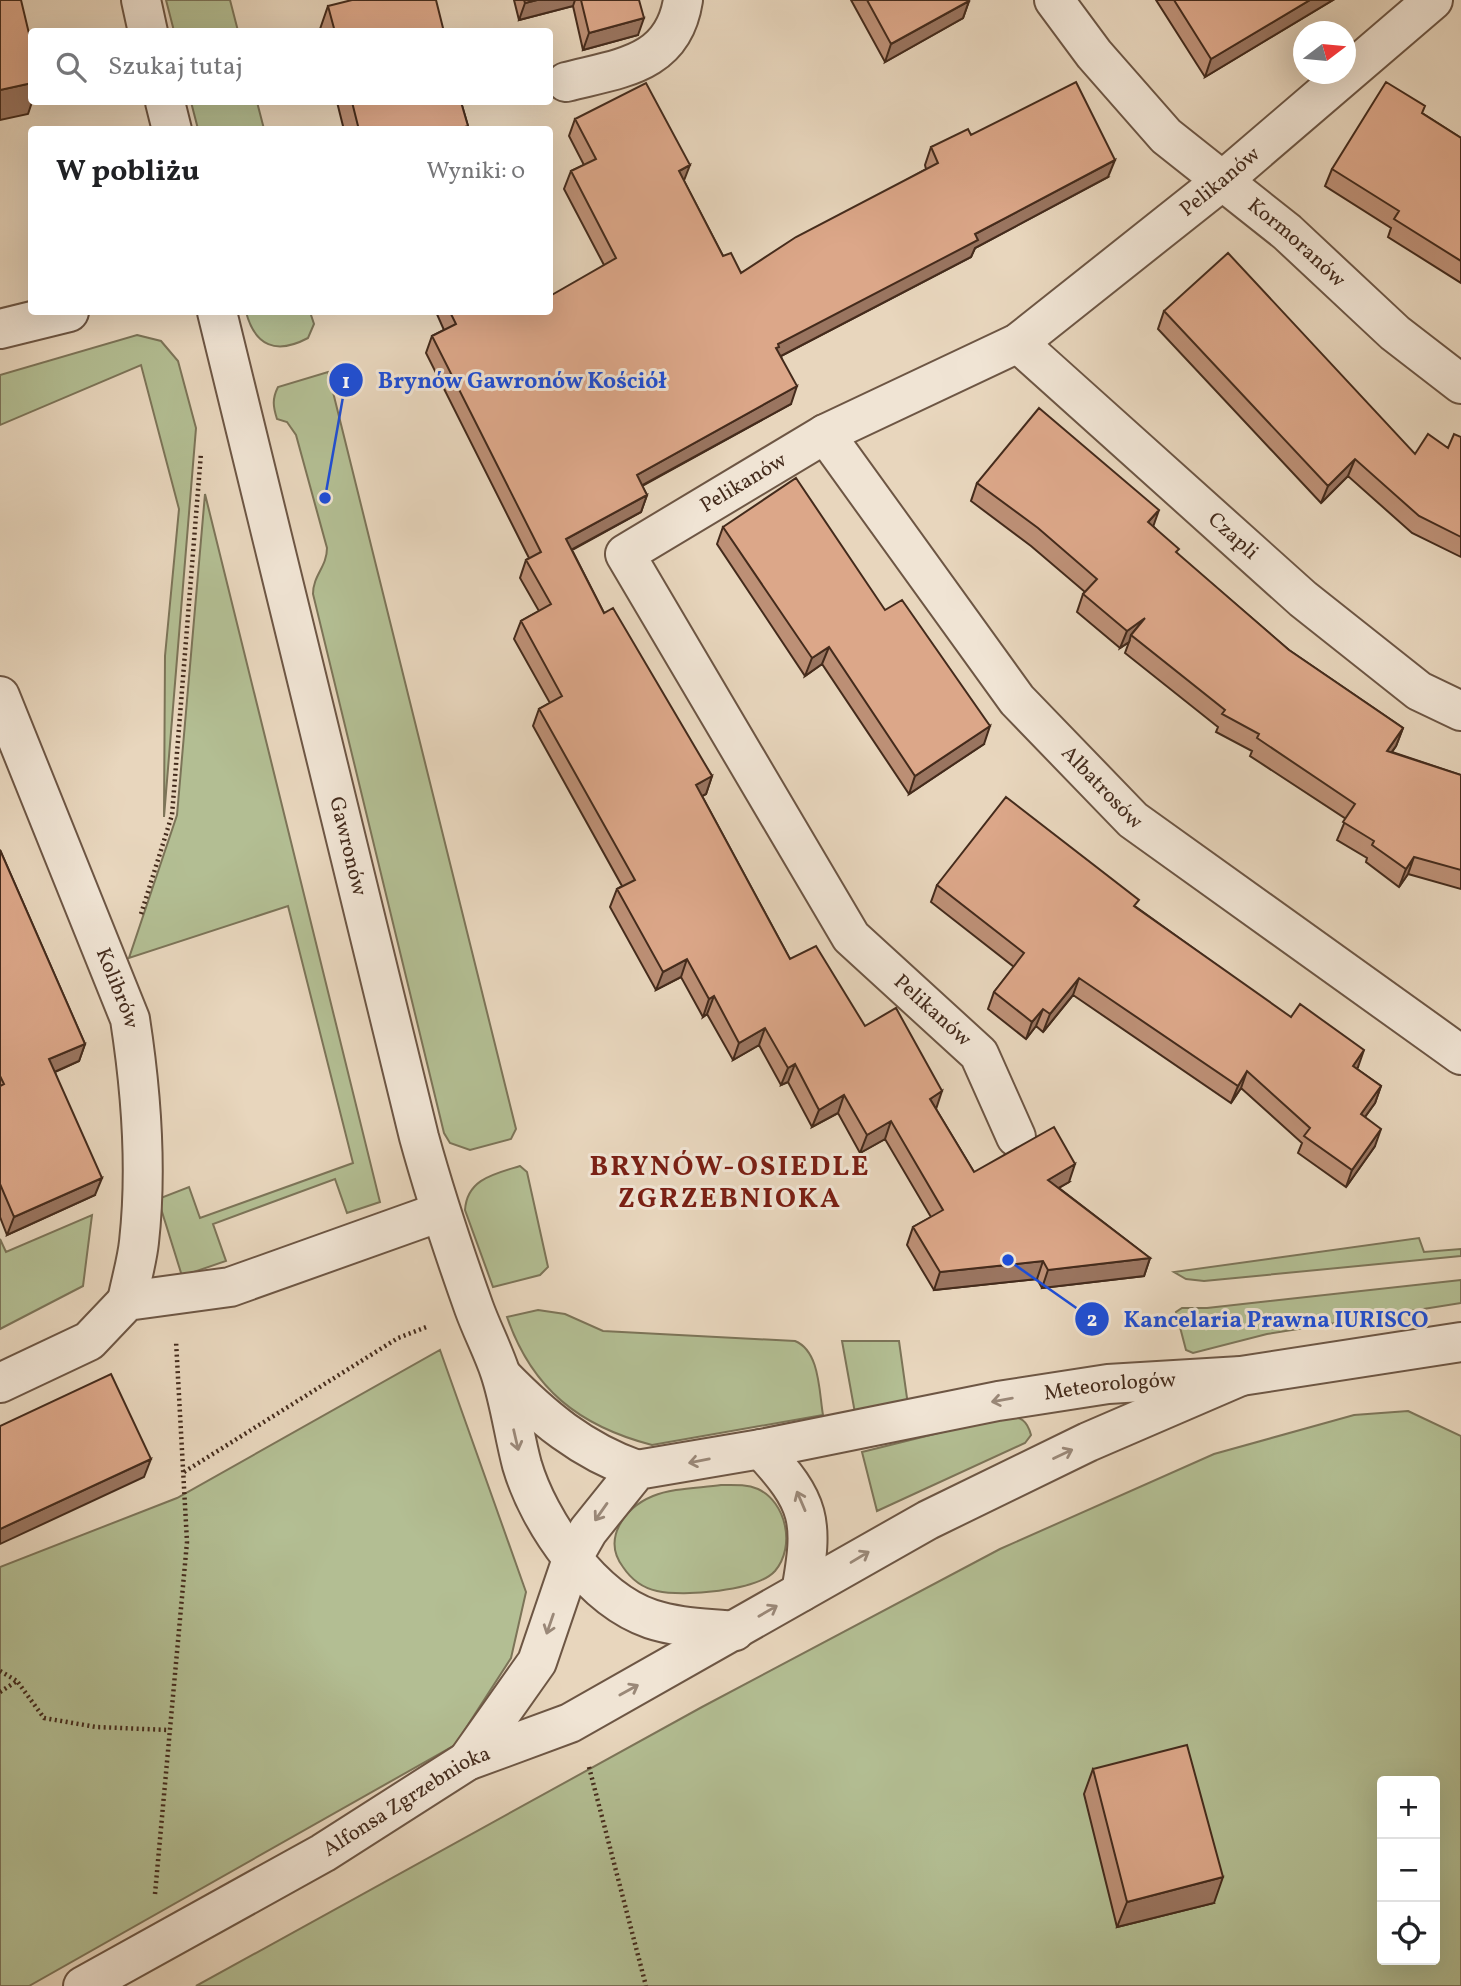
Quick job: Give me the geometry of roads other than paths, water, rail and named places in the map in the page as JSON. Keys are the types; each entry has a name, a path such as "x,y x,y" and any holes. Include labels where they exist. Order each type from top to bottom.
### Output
{"street":[{"path":"141,0 147,28"},
{"path":"566,82 630,65 663,47 673,34 682,0"},
{"name":"Kormoranów","path":"1054,0 1094,54 1157,126 1287,232 1395,333 1461,384"},
{"name":"Pelikanów","path":"1017,1136 979,1054 851,937 625,554 825,434 1018,343 1222,181 1433,0"},
{"path":"166,105 171,126"},
{"path":"0,329 57,315"},
{"name":"Gawronów","path":"218,315 393,1035 440,1212 501,1374 523,1467 537,1500 572,1559"},
{"name":"Czapli","path":"1018,343 1303,599 1419,691 1461,711"},
{"name":"Albatrosów","path":"825,434 1017,700 1133,820 1461,1055"},
{"name":"Kolibrów","path":"0,696 130,1019 136,1054 141,1160 139,1242 127,1301"},
{"path":"0,1383 89,1341 127,1301 230,1287 440,1212"},
{"name":"Meteorologów","path":"761,1449 998,1401 1108,1384 1241,1376 1461,1342"},
{"path":"501,1374 541,1416 580,1445 637,1470 761,1449 796,1489 806,1511 809,1535 801,1592"},
{"path":"572,1559 608,1595 640,1614 683,1626 735,1631 874,1549 996,1486 1164,1407 1241,1376"},
{"path":"467,1760 537,1662 572,1559 606,1506 637,1470"},
{"name":"Alfonsa Zgrzebnioka","path":"83,1986 323,1853 467,1760 570,1723 735,1631"}],"place":[{"name":"Brynów Gawronów Kościół","path":"325,498"},
{"name":"Kancelaria Prawna IURISCO","path":"1008,1260"}],"district":[{"name":"BRYNÓW-OSIEDLE ZGRZEBNIOKA","path":"730,1183"}]}
